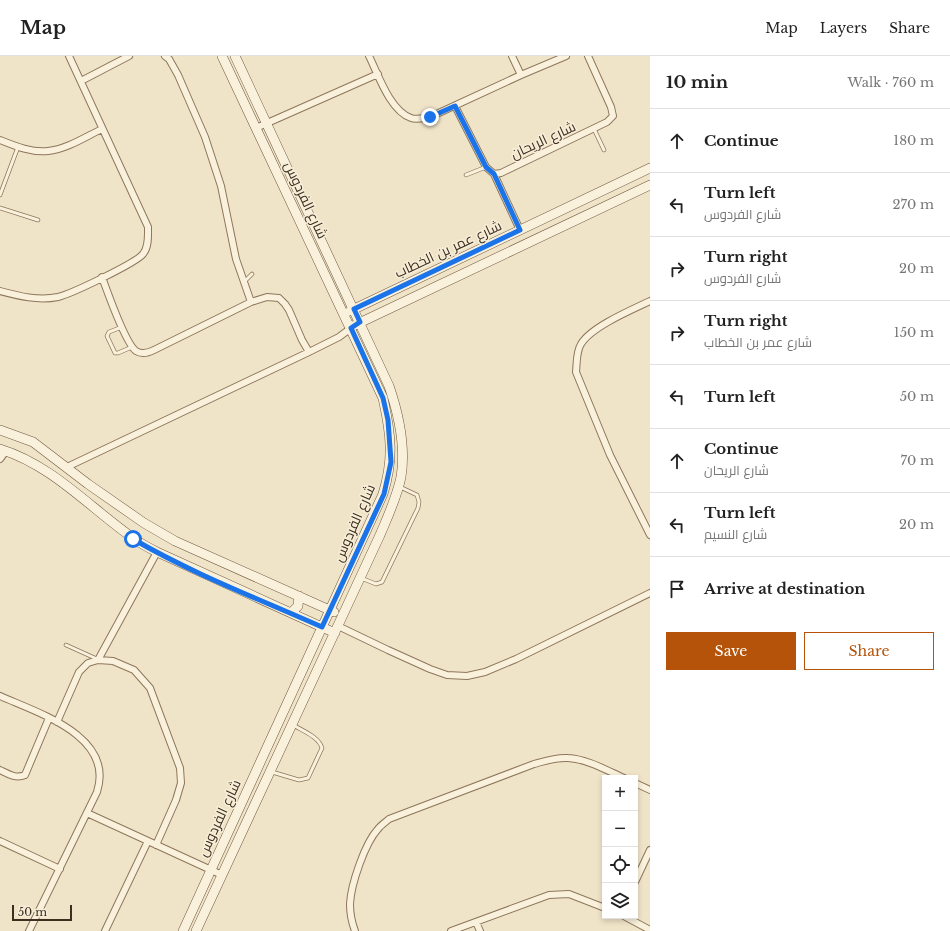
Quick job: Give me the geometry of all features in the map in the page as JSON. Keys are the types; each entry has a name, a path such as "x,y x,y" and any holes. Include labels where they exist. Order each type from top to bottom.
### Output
{"street":[{"path":"0,291 21,296 39,298 58,297 73,292 133,262 144,254 147,244 148,227 69,56"},
{"path":"81,81 129,56"},
{"path":"165,56 169,59 178,75 204,137 221,186 232,242 243,282 251,302"},
{"name":"شارع الفردوس","path":"183,931 384,494 391,462 388,420 383,398 222,56"},
{"name":"شارع الفردوس","path":"196,931 388,517 401,476 402,455 399,419 390,386 235,56"},
{"path":"369,56 391,101 404,115 419,119 430,117 566,56"},
{"path":"512,56 521,75"},
{"name":"شارع الريحان","path":"494,174 501,173 594,129 608,122 613,116 613,111 588,56"},
{"path":"256,128 378,74"},
{"path":"455,106 486,167 494,174 520,230"},
{"path":"0,140 18,147 47,152 60,149 102,129"},
{"name":"شارع عمر بن الخطاب","path":"344,314 650,168"},
{"name":"شارع عمر بن الخطاب","path":"351,328 360,322 650,185"},
{"path":"612,186 619,199"},
{"path":"287,194 298,188"},
{"path":"102,277 122,327 132,347 136,351 147,353 251,302 267,297 279,298 285,304 309,352"},
{"path":"650,301 625,312 590,333 580,344 576,372 610,455 650,535"},
{"path":"67,467 309,352 339,337 351,328"},
{"path":"0,430 33,442 144,523 175,541 343,616"},
{"path":"0,460 3,450 25,458 55,477 133,539 157,552 322,627 336,629 447,675 467,676 485,672 516,659 650,593"},
{"path":"98,660 157,552"},
{"path":"340,588 353,594"},
{"path":"291,613 298,606 299,596"},
{"path":"314,644 327,650"},
{"path":"57,722 78,672 88,663 98,660 113,661 134,670 146,683 150,688 176,756 180,768 181,783 176,800 156,845"},
{"path":"0,696 57,722 82,738 92,751 98,763 100,782 87,813 29,931"},
{"path":"0,770 15,777 25,775 49,718"},
{"path":"355,931 350,904 352,889 360,864 377,829 390,819 534,764 551,759 568,758 590,763 617,775"},
{"path":"638,784 650,790"},
{"path":"87,813 222,875"},
{"path":"0,841 60,869"},
{"path":"105,931 148,841"},
{"path":"638,876 650,850"},
{"path":"451,931 539,898 560,894 569,894 602,907"},
{"path":"630,919 650,930"},
{"path":"476,922 480,931"}],"lane":[{"path":"594,129 604,150"},
{"path":"0,195 18,147"},
{"path":"466,175 486,167"},
{"path":"0,208 38,220"},
{"path":"243,282 252,274"},
{"path":"122,327 109,332 107,336 113,350 115,353 118,353 132,347"},
{"path":"361,578 376,584 382,582 419,505 419,498 415,493 398,486"},
{"path":"66,645 98,660"},
{"path":"270,771 298,780 308,778 322,748 321,744 316,738 292,724"}],"route":[{"path":"133,539 194,570 322,627 384,494 391,462 388,420 383,398 351,328 360,322 354,309 520,230 494,174 486,167 455,106 430,117"}]}
